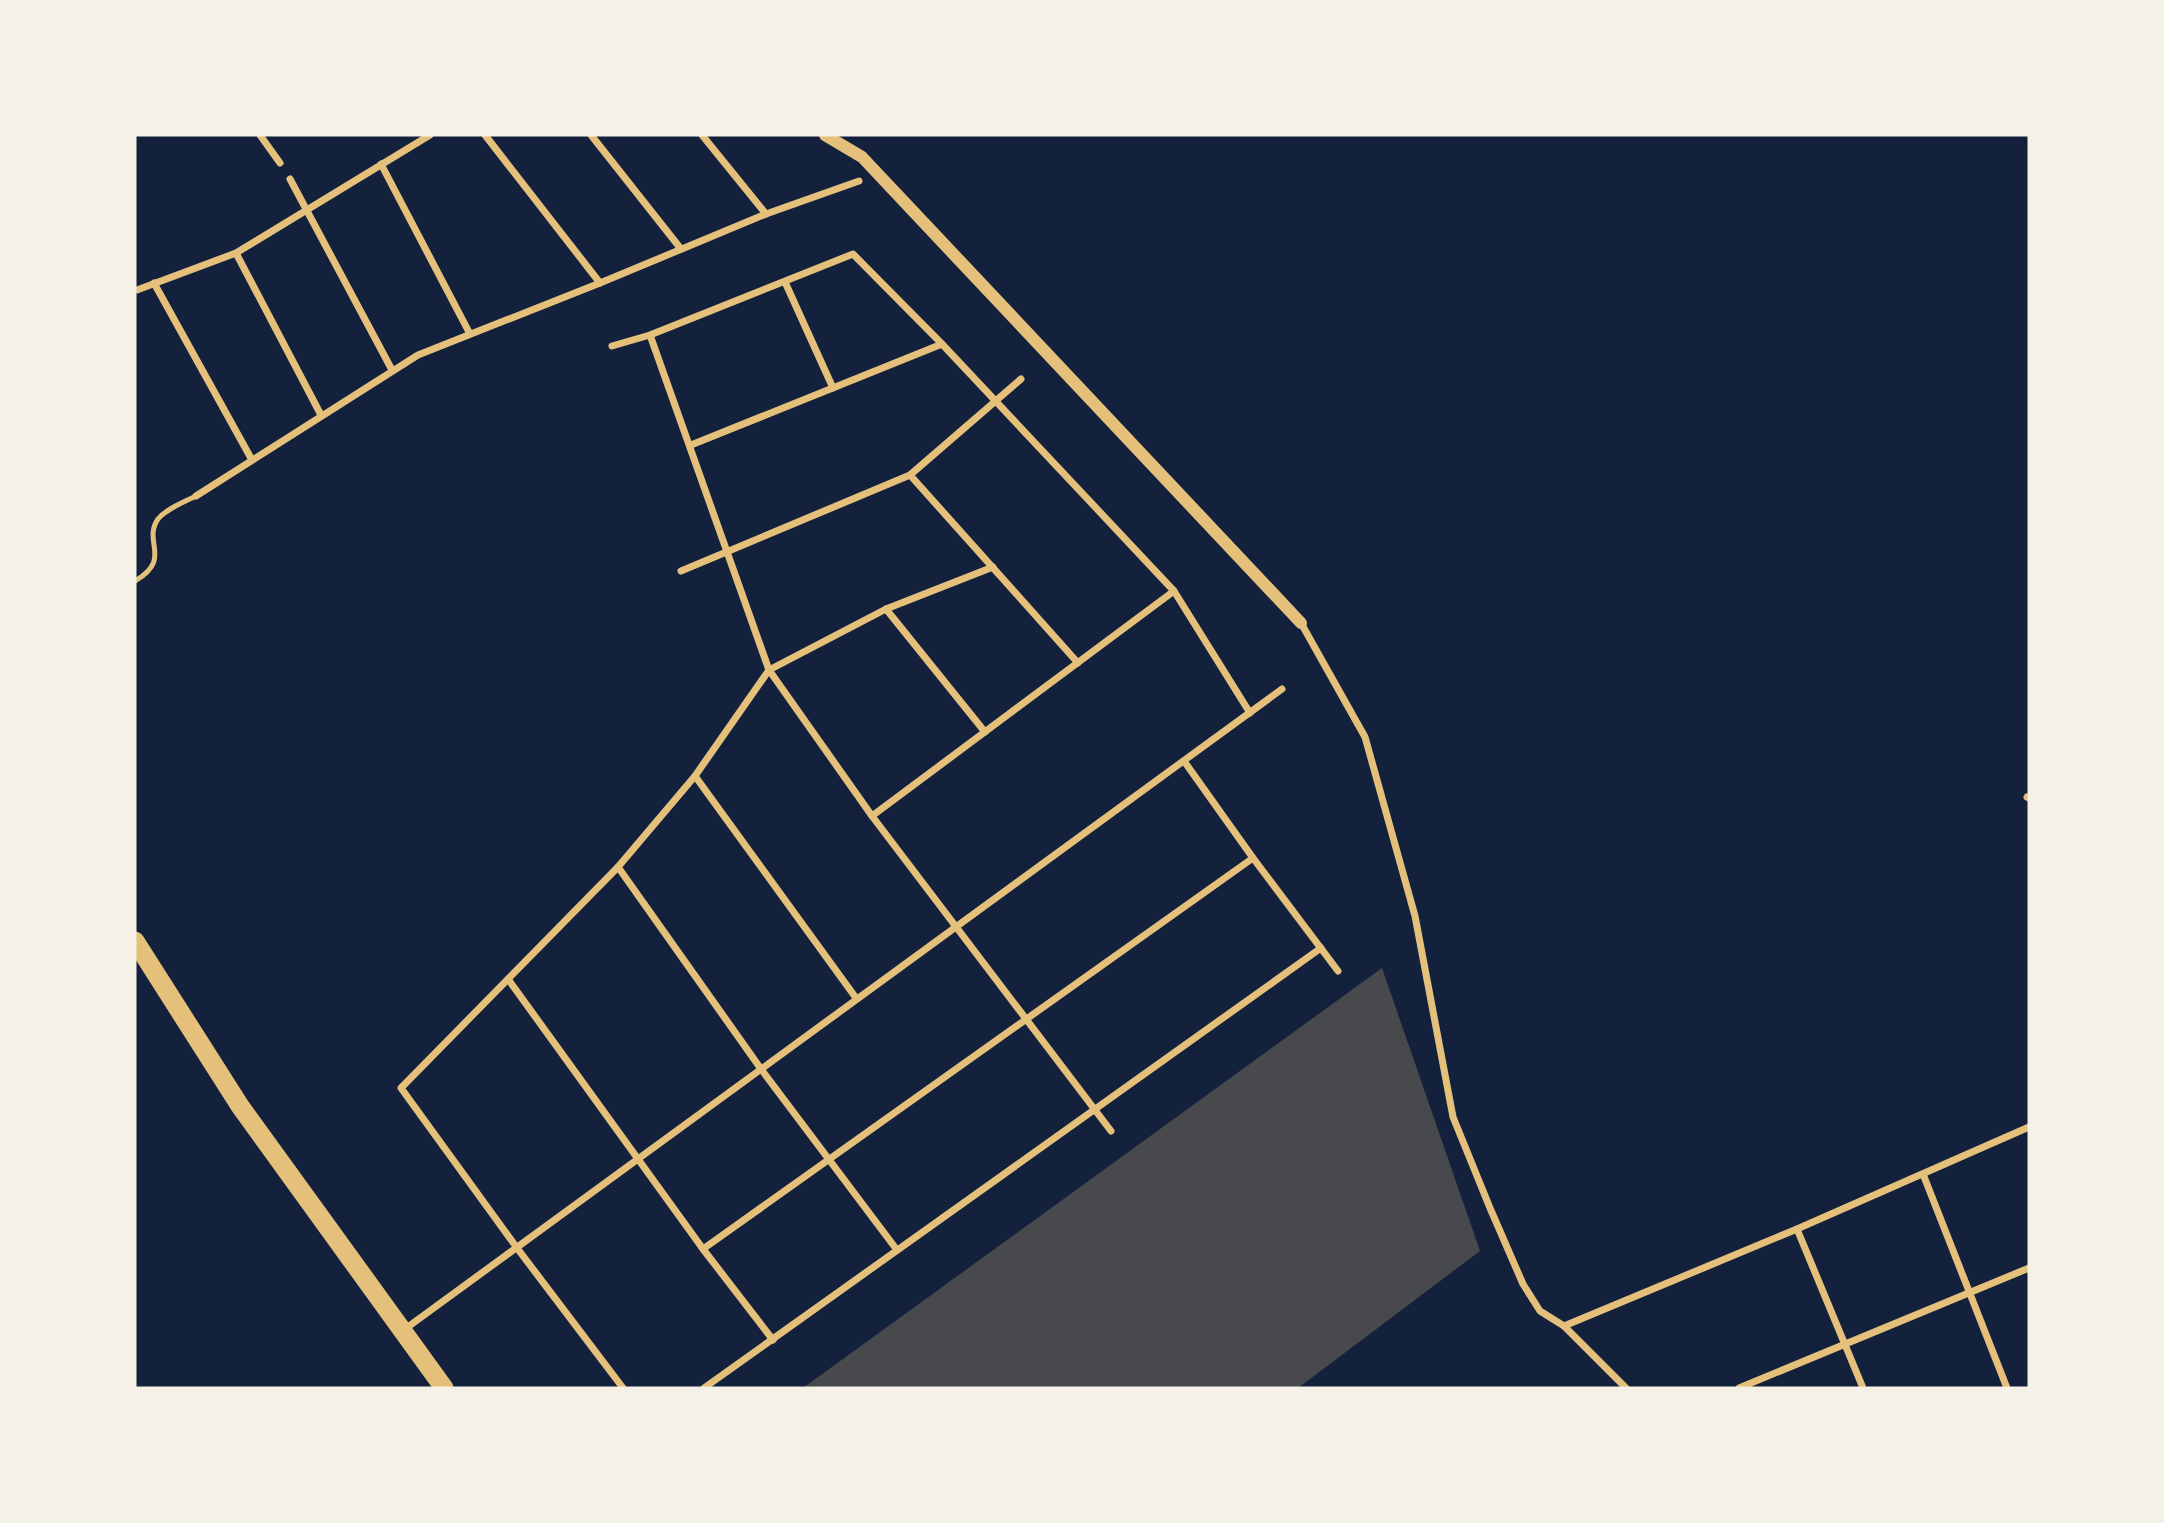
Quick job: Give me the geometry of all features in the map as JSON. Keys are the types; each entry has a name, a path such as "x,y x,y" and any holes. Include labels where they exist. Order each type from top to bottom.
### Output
{"highway":[{"path":"135,941 240,1106 444,1388"}],"street":[{"path":"260,135 280,163"},
{"path":"137,290 236,253 430,135"},
{"path":"485,135 600,283"},
{"path":"591,135 681,249"},
{"path":"702,135 766,214"},
{"path":"825,135 862,157 1301,623 1365,737 1415,916 1453,1117 1523,1284 1540,1311 1564,1326 1626,1388"},
{"path":"381,164 470,334"},
{"path":"290,179 392,370"},
{"path":"195,496 418,355 766,214 859,181"},
{"path":"236,253 321,415"},
{"path":"612,346 650,335 853,254 942,344 1174,591 1250,713"},
{"path":"785,282 833,388"},
{"path":"154,284 251,460"},
{"path":"650,335 769,670 872,816 1111,1131"},
{"path":"691,445 942,344"},
{"path":"681,571 910,475 1021,379"},
{"path":"910,475 1078,663"},
{"path":"623,1388 401,1088 618,867 695,776 769,670 886,610 993,567"},
{"path":"872,816 1174,591"},
{"path":"886,610 985,732"},
{"path":"402,1332 1282,689"},
{"path":"1184,761 1338,971"},
{"path":"695,776 856,998"},
{"path":"704,1249 1253,858"},
{"path":"618,867 761,1069 897,1250"},
{"path":"704,1388 1321,948"},
{"path":"508,979 773,1340"},
{"path":"1564,1326 1797,1229 2029,1126"},
{"path":"1923,1174 2007,1388"},
{"path":"1797,1229 1863,1388"},
{"path":"1739,1388 2029,1268"}],"lane":[{"path":"135,581 144,575 154,562 154,530 159,519 195,496"}],"building":[{"path":"1382,968 1480,1251 1298,1388 803,1388"}]}
